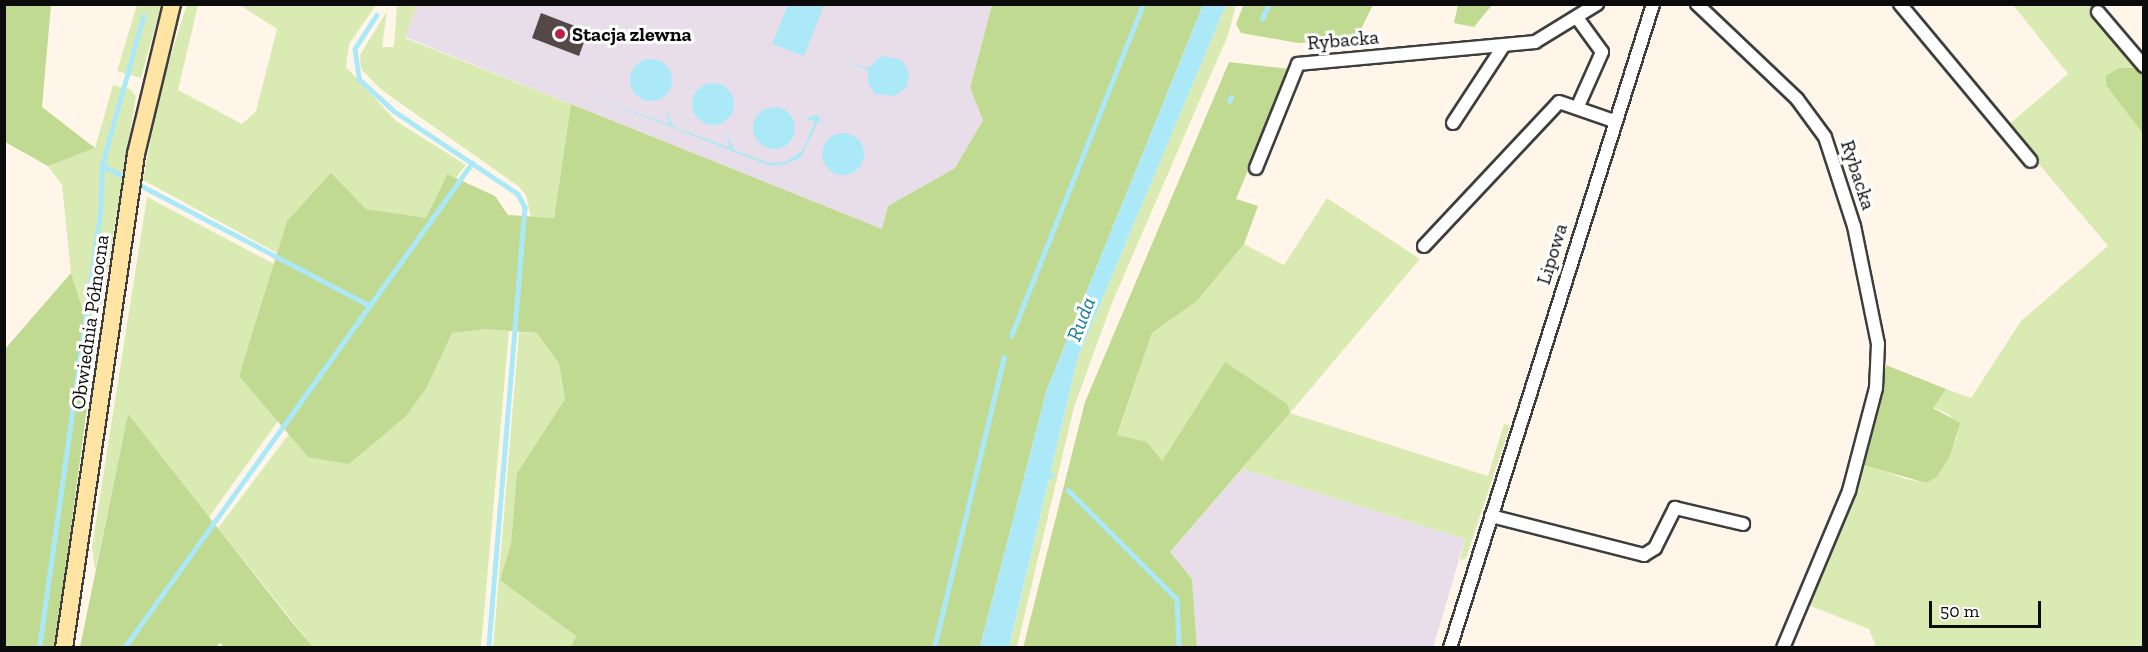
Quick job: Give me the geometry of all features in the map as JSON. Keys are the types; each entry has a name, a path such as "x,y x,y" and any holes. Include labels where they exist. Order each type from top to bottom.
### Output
{"main road":[{"name":"Obwiednia Północna","path":"64,648 136,154 172,4"}],"street":[{"name":"Rybacka","path":"1256,168 1298,64 1502,48 1535,42 1579,20 1597,4"},
{"name":"Lipowa","path":"1450,648 1614,120 1653,4"},
{"name":"Rybacka","path":"1697,4 1797,99 1825,137 1854,226 1880,370 1849,492 1783,648"},
{"path":"1900,4 2031,161"},
{"path":"2098,12 2144,66"},
{"path":"1578,106 1602,52 1579,20"},
{"path":"1453,123 1502,48"},
{"path":"1424,246 1559,102 1578,106 1614,120"},
{"path":"1491,516 1644,555 1655,548 1675,508 1743,524"}],"shaded area":[{"path":"417,5 992,5 970,88 983,120 955,168 888,206 882,229 405,37"},
{"path":"1242,469 1465,539 1433,648 1197,647 1192,579 1170,552"}],"green space":[{"path":"5,4 51,5 42,107 95,148 48,166 5,142"},
{"path":"187,4 198,5 178,90 242,124 256,111 277,29 240,5 376,5 349,44 346,67 396,121 466,165 455,179 446,175 426,219 366,209 331,174 287,221 277,253 143,180 160,90"},
{"path":"1244,4 1373,5 1356,39 1298,43 1241,33 1236,24"},
{"path":"1458,4 1492,5 1474,27 1454,23"},
{"path":"137,5 161,5 141,78 117,71"},
{"path":"397,5 417,5 405,38 571,104 554,218 531,217 526,195 518,186 383,91 361,69 360,55 387,11 382,47 394,47"},
{"path":"992,5 1203,5 1047,389 980,647 571,647 576,636 500,580 511,543 517,473 565,399 559,364 537,333 486,329 452,333 427,387 406,416 349,464 308,457 239,376 287,221 331,173 366,209 426,218 447,174 495,196 508,215 554,218 571,104 882,229 888,206 955,168 983,120 970,88"},
{"path":"1226,5 1236,5 1228,35 1112,303 1074,407 1017,647 1009,648 1078,357"},
{"path":"2013,5 2094,5 2092,9 2139,68 2106,84 2143,134 2143,647 1876,647 1869,629 1803,603 1860,463 1906,479 1926,483 1936,478 1957,437 1950,415 1933,407 1946,389 1971,398 2021,321 2108,246 2007,126 2068,74"},
{"path":"1229,62 1290,69 1236,199 1258,206 1244,244 1197,301 1152,333 1117,435 1147,442 1162,461 1225,362 1287,404 1290,413 1170,552 1192,579 1197,647 1023,648 1085,402"},
{"path":"2119,68 2139,68 2143,73 2143,134 2106,85 2106,76"},
{"path":"113,85 130,89 136,96 95,348 71,273 62,185 48,166 95,148"},
{"path":"147,197 274,264 239,376 278,421 209,517 128,415 95,571 92,547"},
{"path":"1327,198 1420,259 1290,413 1225,363 1161,462 1117,436 1152,333 1197,301 1244,244 1284,265"},
{"path":"71,273 95,348 55,647 5,647 5,349"},
{"path":"486,329 509,331 481,647 313,647 218,528 289,434 308,457 427,387 452,333"},
{"path":"519,332 537,333 559,364 565,399 517,473 511,543 500,580 576,636 571,647 493,648"},
{"path":"1886,365 1946,389 1933,408 1960,423 1950,456 1936,478 1926,483 1860,464"},
{"path":"1290,413 1488,476 1504,424 1510,426 1466,558 1460,560 1465,539 1242,469"},
{"path":"128,414 313,647 226,648 219,643 217,648 80,647"}],"water":[{"path":"788,5 824,5 804,56 772,44"},
{"name":"Ruda","path":"1203,5 1226,5 1078,357 1009,647 980,647 1047,389"},
{"path":"882,56 902,60 909,73 907,87 895,96 875,94 868,83 868,70 843,61 868,68"},
{"path":"651,59 659,60 666,65 671,72 671,88 666,95 659,100 651,101 643,100 636,95 631,88 630,80 631,72 636,65 643,60"},
{"path":"713,83 721,84 728,89 733,96 733,112 728,119 721,124 713,125 705,124 698,119 693,112 692,104 693,96 698,89 705,84"},
{"path":"567,86 670,125 663,106 674,127 730,148 725,130 734,150 768,163 785,162 803,150 815,121 804,120 817,114 826,129 819,120 801,157 786,164 770,166"},
{"path":"774,107 782,108 789,113 794,120 794,136 789,143 782,148 774,149 766,148 759,143 754,136 753,128 754,120 759,113 766,108"},
{"path":"843,133 851,134 858,139 863,146 863,162 858,169 851,174 843,175 835,174 828,169 823,162 822,154 823,146 828,139 835,134"}],"building":[{"name":"Stacja zlewna","path":"541,13 588,31 579,56 532,38"}],"waterway":[{"path":"1011,336 1143,4"},
{"path":"1262,19 1269,4"},
{"path":"377,15 355,49 359,79 394,111 518,194 525,207 489,648"},
{"path":"39,648 100,213 102,165 143,17"},
{"path":"1229,101 1231,97"},
{"path":"124,648 472,163"},
{"path":"102,165 369,305"},
{"path":"934,648 1004,357"},
{"path":"1048,474 1052,476"},
{"path":"1068,490 1177,599 1179,648"}],"place":[{"name":"Stacja zlewna","path":"560,34"}]}
